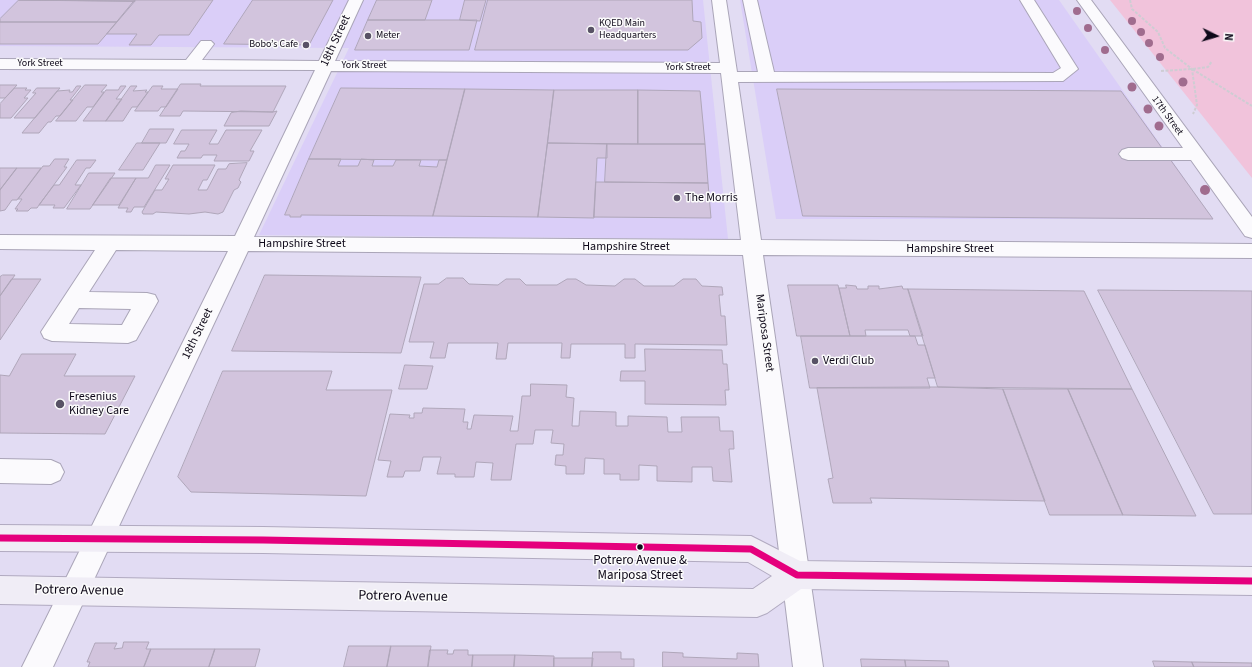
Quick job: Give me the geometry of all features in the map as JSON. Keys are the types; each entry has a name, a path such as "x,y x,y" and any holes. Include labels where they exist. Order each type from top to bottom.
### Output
{"main road":[{"path":"0,538 271,540 751,549 796,575 1252,581"},
{"name":"Potrero Avenue","path":"0,590 757,603 796,575"}],"street":[{"name":"18th Street","path":"37,667 241,244 356,0"},
{"name":"Mariposa Street","path":"719,0 808,667"},
{"path":"750,0 767,77"},
{"name":"York Street","path":"0,64 325,66 729,72 767,77 1057,78 1070,69 1027,0"},
{"name":"17th Street","path":"1084,0 1252,231"},
{"path":"191,65 206,44"},
{"path":"1128,154 1195,154"},
{"name":"Hampshire Street","path":"0,242 1252,251"},
{"path":"72,300 110,243"},
{"path":"0,471 51,472"}],"path":[{"path":"1130,0 1132,9 1158,32 1165,48 1192,69 1252,106"},
{"path":"1166,71 1208,67 1212,61"},
{"path":"1183,137 1197,105 1192,69"}],"shaded area":[{"path":"0,0 703,0 728,239 259,235 349,48 0,46"},
{"path":"740,0 1059,0 1213,219 776,219"},
{"path":"1110,0 1252,0 1252,178"}],"building":[{"path":"19,0 135,0 135,1"},
{"path":"19,0 135,1 117,22 0,22 0,19"},
{"path":"135,0 213,0 189,35 159,35 151,45 129,45 137,34 107,34"},
{"path":"253,0 333,0 309,45 224,44"},
{"path":"377,0 432,0 425,20 368,20"},
{"path":"465,0 486,0 480,21 460,20"},
{"name":"KQED Main Headquarters","path":"488,0 692,0 693,21 701,22 702,38 688,50 475,50"},
{"path":"368,20 477,20 469,50 355,50"},
{"path":"0,22 117,22 98,44 0,44"},
{"path":"181,84 201,84 200,86 286,86 273,112 183,111 180,116 160,116"},
{"path":"0,85 17,85 5,98 0,98"},
{"path":"85,85 107,85 101,92 104,92 93,107 87,107 76,121 56,121"},
{"path":"77,86 81,86 70,100 73,100 60,116 56,116 51,122 48,122 39,133 22,133 57,91 70,90 69,92 72,92"},
{"path":"121,86 126,86 116,99 122,99 106,121 83,121 106,90 118,90"},
{"path":"131,86 137,86 133,91 147,90 145,92 148,92 137,107 132,107 123,121 106,121"},
{"path":"153,86 163,86 161,89 178,89 166,107 161,107 158,111 135,111"},
{"path":"15,88 27,88 25,90 31,90 24,98 28,98 11,118 0,118 0,104"},
{"path":"37,88 60,88 35,118 14,118 36,93 33,93"},
{"path":"341,88 465,89 447,160 309,159"},
{"path":"465,89 554,90 538,217 433,216"},
{"path":"777,89 1121,91 1213,219 803,216"},
{"path":"554,90 638,90 638,144 548,143"},
{"path":"638,90 700,91 705,144 638,144"},
{"path":"241,111 277,111 269,126 224,126 231,113"},
{"path":"150,129 174,129 166,143 142,143"},
{"path":"182,130 217,130 209,144 218,144 226,130 262,130 250,151 254,151 249,161 214,161 217,155 203,155 201,158 177,158 181,151 185,151 189,144 174,144"},
{"path":"137,143 160,143 143,170 119,170"},
{"path":"548,143 607,144 607,158 597,158 594,218 538,217"},
{"path":"607,144 705,144 708,183 605,182"},
{"path":"55,159 69,159 64,167 67,167 37,208 31,208 28,211 16,211 18,209 15,209 22,199 18,199 43,166 49,166"},
{"path":"309,159 341,159 338,166 358,166 361,159 374,160 372,166 393,166 396,160 421,160 419,166 437,167 439,160 447,160 433,216 301,215 301,217 290,217 290,215 285,215"},
{"path":"77,160 96,160 90,168 86,168 75,185 81,185 64,208 53,208 55,205 39,205 54,185 59,185"},
{"path":"247,163 239,180 241,182 238,188 234,190 223,212 218,214 205,212 189,214 156,212 153,214 143,214 142,212 155,190 162,190 169,179 165,179 173,165 215,165 207,180 203,180 198,190 207,190 218,169 226,169 229,164"},
{"path":"156,165 170,165 144,207 134,207 131,212 126,212 128,208 118,208 136,178 148,178"},
{"path":"0,168 17,168 0,190"},
{"path":"17,168 41,168 17,200 12,200 5,210 0,211 0,190"},
{"path":"89,173 115,173 90,209 67,209"},
{"path":"111,178 136,178 119,205 93,205"},
{"path":"596,182 708,183 711,218 594,217"},
{"path":"3,275 15,275 0,296 0,277"},
{"path":"265,275 421,277 401,353 232,351"},
{"path":"447,278 463,278 469,284 498,285 506,279 520,279 526,285 557,285 567,279 576,279 586,285 615,286 624,279 635,279 644,286 674,286 683,279 696,279 702,286 722,287 723,295 719,295 721,316 725,316 727,345 635,344 635,358 625,358 625,344 571,344 570,358 561,358 562,343 508,343 506,359 496,359 498,343 448,343 445,358 430,358 434,342 409,342 424,284 438,284"},
{"path":"12,279 41,279 0,340 0,296"},
{"path":"788,285 838,285 850,336 797,336"},
{"path":"846,285 856,286 857,289 868,289 868,286 879,286 879,289 902,286 903,289 908,289 923,336 910,336 908,330 865,330 866,336 850,336 839,288 846,288"},
{"path":"908,289 1084,291 1132,389 938,387"},
{"path":"1098,290 1252,291 1252,514 1214,514"},
{"path":"801,336 915,336 918,345 925,345 935,378 927,378 930,388 810,388"},
{"path":"645,349 722,350 723,364 727,364 729,390 725,390 726,405 645,404 645,381 620,381 621,371 645,371"},
{"name":"Fresenius Kidney Care","path":"22,354 76,354 64,376 135,376 105,434 0,433 0,375 9,376"},
{"path":"405,365 433,366 427,389 399,389"},
{"path":"223,371 332,371 326,390 392,390 366,496 191,492 178,477"},
{"path":"531,384 567,385 566,397 574,398 572,426 579,426 580,411 616,412 616,426 628,426 628,416 667,417 668,432 682,432 681,417 719,417 720,431 733,431 734,449 729,449 732,482 713,481 712,467 692,467 692,482 657,481 657,466 639,465 639,480 620,480 620,474 604,474 604,459 585,458 584,474 566,474 566,466 555,465 556,455 563,455 564,444 551,443 553,430 535,430 533,444 516,444 511,480 491,480 493,463 476,462 474,477 455,477 455,474 437,474 441,457 423,457 420,471 405,471 403,477 387,477 391,461 378,460 390,414 410,415 409,418 414,418 414,413 422,413 423,408 465,409 463,422 468,422 467,429 471,429 474,415 513,416 510,431 518,431 522,396 530,396"},
{"path":"938,387 1003,389 1045,501 870,498 872,503 833,503 828,479 833,478 817,388"},
{"path":"1003,389 1068,389 1123,515 1050,515"},
{"path":"1068,389 1132,389 1196,516 1123,515"},
{"path":"124,642 149,642 146,649 151,649 144,667 88,667 90,662 87,662 95,643 117,643 114,649 122,648"},
{"path":"349,646 391,646 387,667 344,667"},
{"path":"391,646 431,646 428,667 387,667"},
{"path":"151,649 215,649 209,667 144,667"},
{"path":"215,649 260,649 255,667 209,667"},
{"path":"430,650 448,650 447,654 453,654 454,650 468,650 468,655 473,655 472,667 428,667"},
{"path":"593,652 621,652 621,659 634,659 634,667 592,667"},
{"path":"663,652 683,653 683,657 737,659 737,653 758,654 759,667 663,667"},
{"path":"473,655 515,655 514,667 472,667"},
{"path":"515,655 554,656 554,667 514,667"},
{"path":"554,658 593,658 592,667 554,667"},
{"path":"861,659 905,660 906,667 862,667"},
{"path":"905,660 948,661 949,667 906,667"},
{"path":"1153,661 1192,662 1194,667 1155,667"},
{"path":"1192,662 1252,663 1252,667 1194,667"}],"transit line":[{"path":"0,538 263,540 751,549 797,575 1252,581"}],"place":[{"name":"KQED Main Headquarters","path":"591,30"},
{"name":"Meter","path":"368,36"},
{"name":"Bobo’s Cafe","path":"306,45"},
{"name":"The Morris","path":"677,198"},
{"name":"Verdi Club","path":"815,361"},
{"name":"Fresenius Kidney Care","path":"60,404"},
{"name":"Potrero Avenue & Mariposa Street","path":"640,547"}]}
